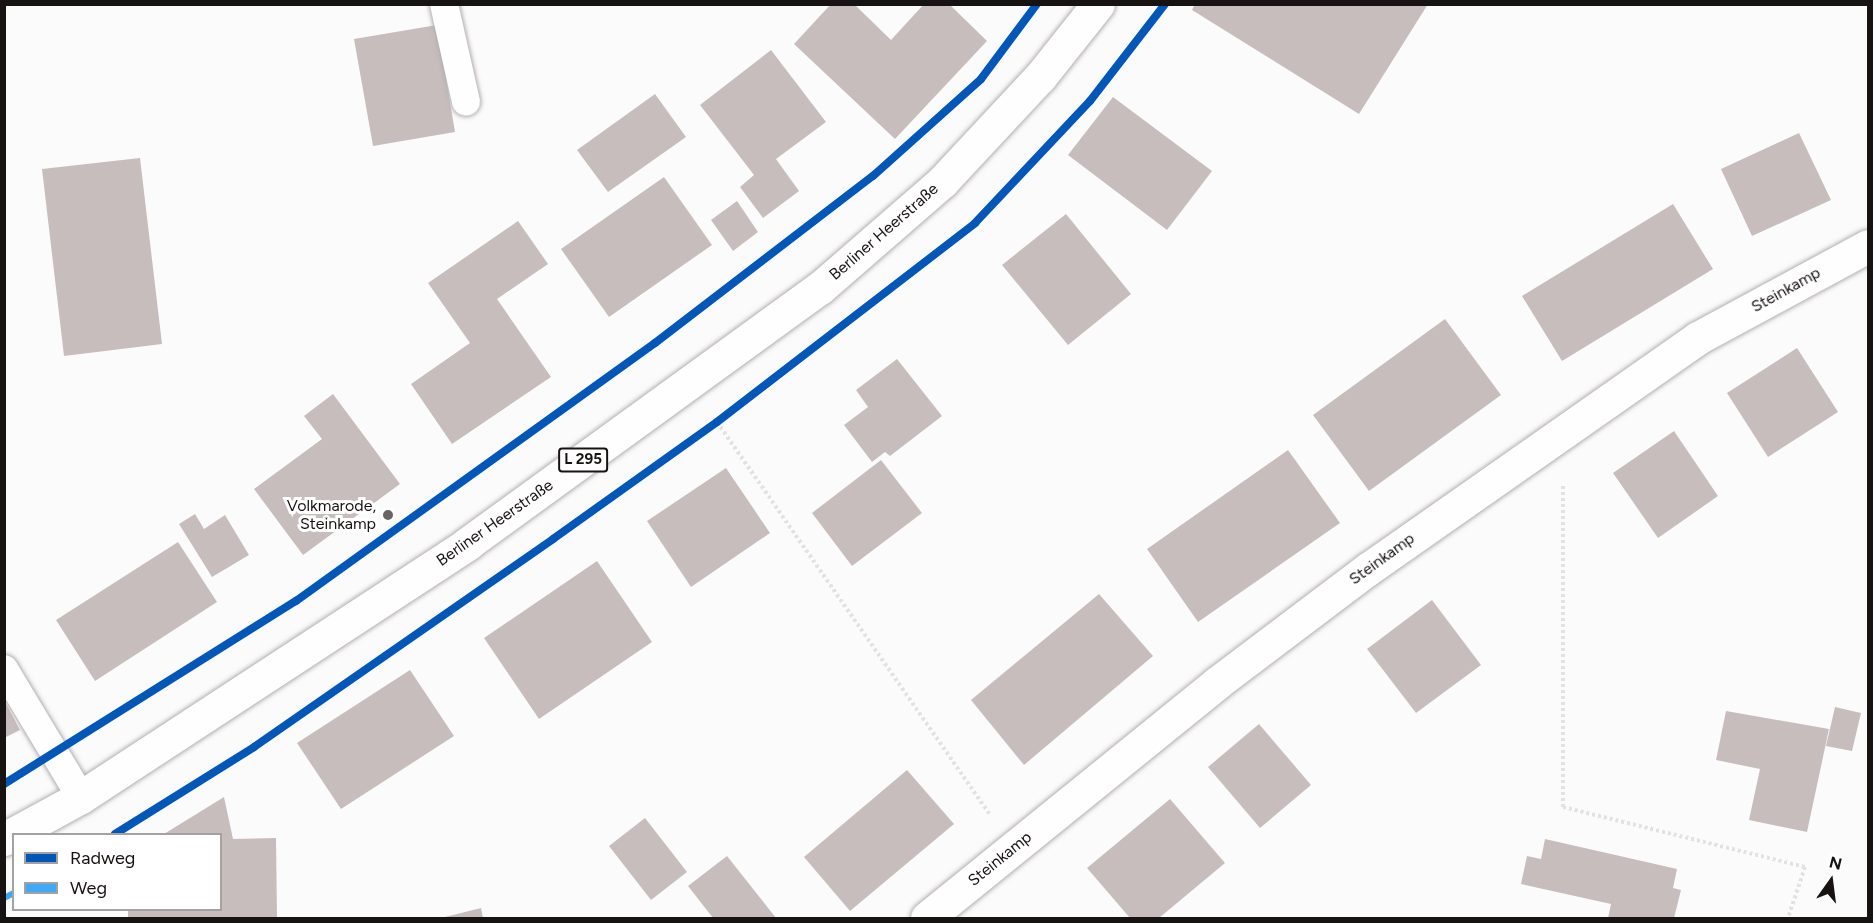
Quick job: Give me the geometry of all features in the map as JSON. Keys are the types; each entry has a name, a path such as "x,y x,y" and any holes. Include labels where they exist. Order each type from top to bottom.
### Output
{"main road":[{"name":"Berliner Heerstraße","path":"15,833 81,796 467,544 820,288 942,182 1040,77 1098,4"},
{"name":"Steinkamp","path":"927,918 1217,683 1563,431 1698,338 1869,246"}],"lane":[{"path":"444,4 466,102"},
{"path":"4,669 81,796"}],"path":[{"path":"717,422 1013,849"},
{"path":"1563,431 1563,807 1805,867 1788,918"}],"building":[{"path":"831,4 854,4 891,40 924,4 949,4 987,41 895,139 794,44"},
{"path":"1195,4 1428,4 1359,114 1192,10"},
{"path":"437,25 455,132 373,146 354,39"},
{"path":"771,50 826,122 776,159 799,191 763,218 740,187 754,175 700,105"},
{"path":"655,94 686,137 608,192 577,150"},
{"path":"1113,97 1212,171 1167,230 1068,155"},
{"path":"1799,133 1831,200 1752,236 1721,169"},
{"path":"140,158 162,344 64,356 42,169"},
{"path":"664,177 712,245 609,317 561,249"},
{"path":"737,201 758,232 733,251 711,220"},
{"path":"1673,204 1713,269 1562,361 1522,296"},
{"path":"1066,214 1131,294 1068,345 1002,265"},
{"path":"518,221 548,264 497,299 551,377 452,444 411,384 470,343 428,283"},
{"path":"1445,319 1501,395 1369,491 1313,415"},
{"path":"1797,348 1838,412 1768,457 1727,393"},
{"path":"897,359 942,416 890,456 885,452 872,462 844,425 868,407 856,390"},
{"path":"333,394 400,484 303,555 254,489 322,439 304,416"},
{"path":"1674,431 1718,496 1658,538 1613,473"},
{"path":"1288,450 1340,523 1198,622 1147,549"},
{"path":"881,460 922,513 852,566 812,513"},
{"path":"726,468 770,533 691,587 647,521"},
{"path":"195,514 204,529 225,515 249,555 212,577 179,524"},
{"path":"178,542 217,602 95,681 56,620"},
{"path":"597,561 652,642 539,719 484,638"},
{"path":"1099,594 1153,656 1024,765 971,700"},
{"path":"1432,600 1481,665 1416,713 1367,649"},
{"path":"410,670 454,736 341,809 297,743"},
{"path":"4,700 20,730 4,738"},
{"path":"1835,707 1861,713 1852,751 1826,746"},
{"path":"1726,711 1829,729 1807,832 1749,820 1760,769 1716,760"},
{"path":"1259,724 1311,785 1260,828 1208,767"},
{"path":"907,770 954,824 850,911 804,857"},
{"path":"224,797 233,839 276,838 277,918 128,918 128,911 222,911 222,833 166,833"},
{"path":"1170,799 1225,863 1159,918 1130,918 1087,868"},
{"path":"645,818 687,872 651,900 609,846"},
{"path":"1545,839 1677,869 1673,888 1681,890 1674,918 1608,918 1611,904 1521,884 1527,856 1541,859"},
{"path":"727,856 776,918 713,918 688,886"},
{"path":"481,908 483,918 441,918"}],"marked path":[{"path":"4,898 12,894"}],"cycle path":[{"path":"4,784 296,601 655,343 873,176 981,79 1037,4"},
{"path":"117,833 254,747 553,539 717,422 975,223 1090,101 1165,4"}],"place":[{"name":"Volkmarode, Steinkamp","path":"388,515"}]}
